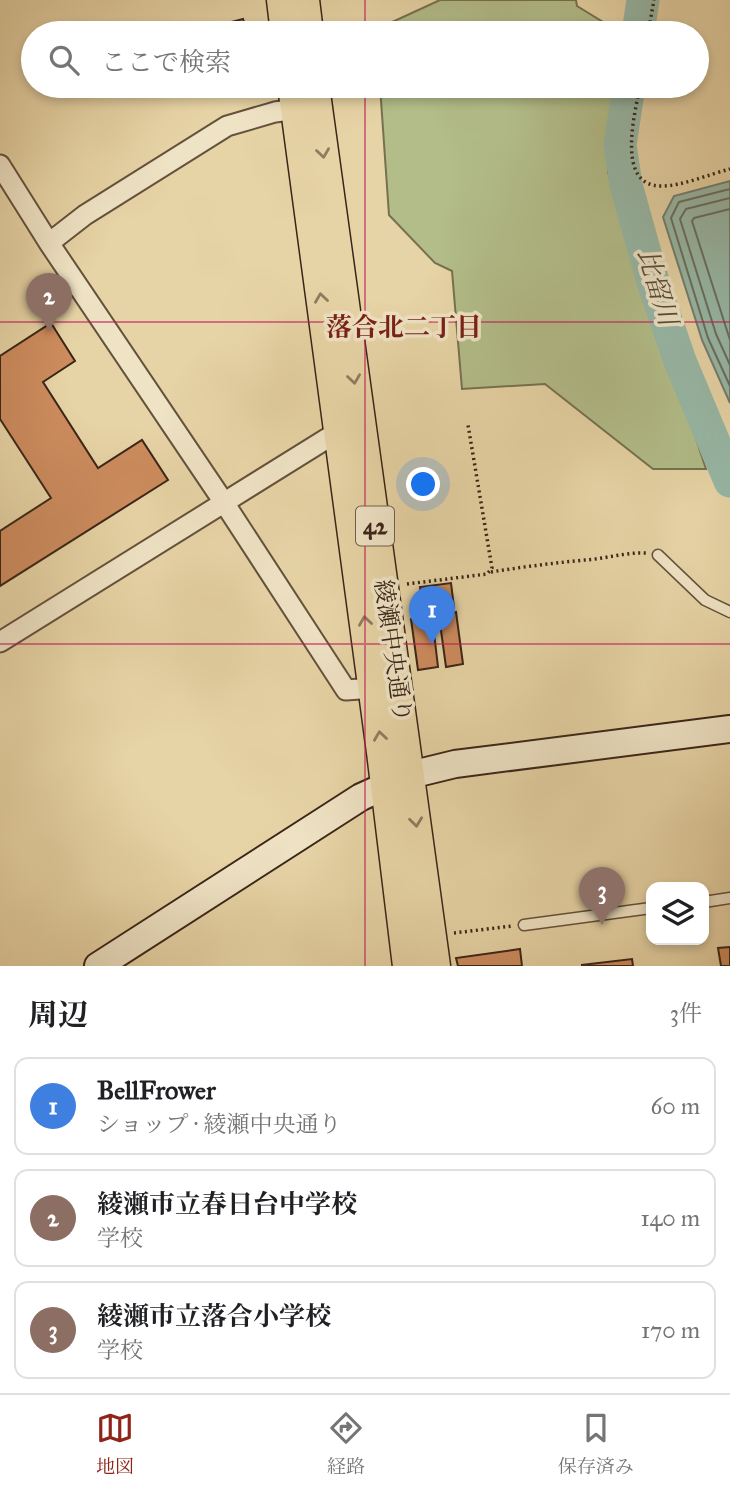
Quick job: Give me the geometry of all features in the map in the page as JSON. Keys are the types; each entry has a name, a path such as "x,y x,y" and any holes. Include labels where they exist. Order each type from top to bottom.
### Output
{"main road":[{"path":"282,0 285,21"},
{"path":"304,0 307,21"},
{"name":"綾瀬中央通り","path":"294,98 374,688 398,780 435,966"},
{"name":"綾瀬中央通り","path":"315,98 398,780 408,966"}],"street":[{"path":"49,243 85,215 227,126 275,112 294,98"},
{"path":"0,165 346,690 374,688"},
{"path":"0,642 339,431"},
{"path":"98,966 361,797 398,780 455,764 730,729"}],"lane":[{"path":"658,555 705,600 730,612"},
{"path":"709,901 730,898"},
{"path":"524,925 646,909"}],"path":[{"path":"650,21 654,0"},
{"path":"638,98 630,144 638,177 644,183 664,186 730,169"},
{"path":"467,425 488,536 492,568 490,573"},
{"path":"405,584 635,552 658,555"},
{"path":"446,934 524,925"}],"green space":[{"path":"440,0 576,0 577,6 601,21 394,21"},
{"path":"381,98 612,98 608,172 706,469 653,469 545,384 462,389 452,271 435,263 389,215"}],"water":[{"path":"730,181 730,403 702,340 663,217 674,196"}],"building":[{"path":"51,323 75,361 43,382 98,468 142,440 168,480 0,586 0,531 51,498 0,419 0,356"},
{"path":"451,583 454,607 423,610 420,587"},
{"path":"456,612 463,664 446,667 439,616"},
{"path":"432,616 438,667 418,670 411,619"},
{"path":"730,947 730,966 721,966 718,948"},
{"path":"520,949 522,966 458,966 456,958"},
{"path":"632,959 633,966 582,966 582,965"}],"waterway":[{"name":"比留川","path":"640,21 643,0"},
{"name":"比留川","path":"627,98 620,145 626,185 654,285 680,361 730,481"}],"place":[{"name":"綾瀬市立春日台中学校","path":"49,331"},
{"name":"BellFrower","path":"432,644"},
{"name":"綾瀬市立落合小学校","path":"602,925"}],"district":[{"name":"落合北二丁目","path":"404,327"}]}
